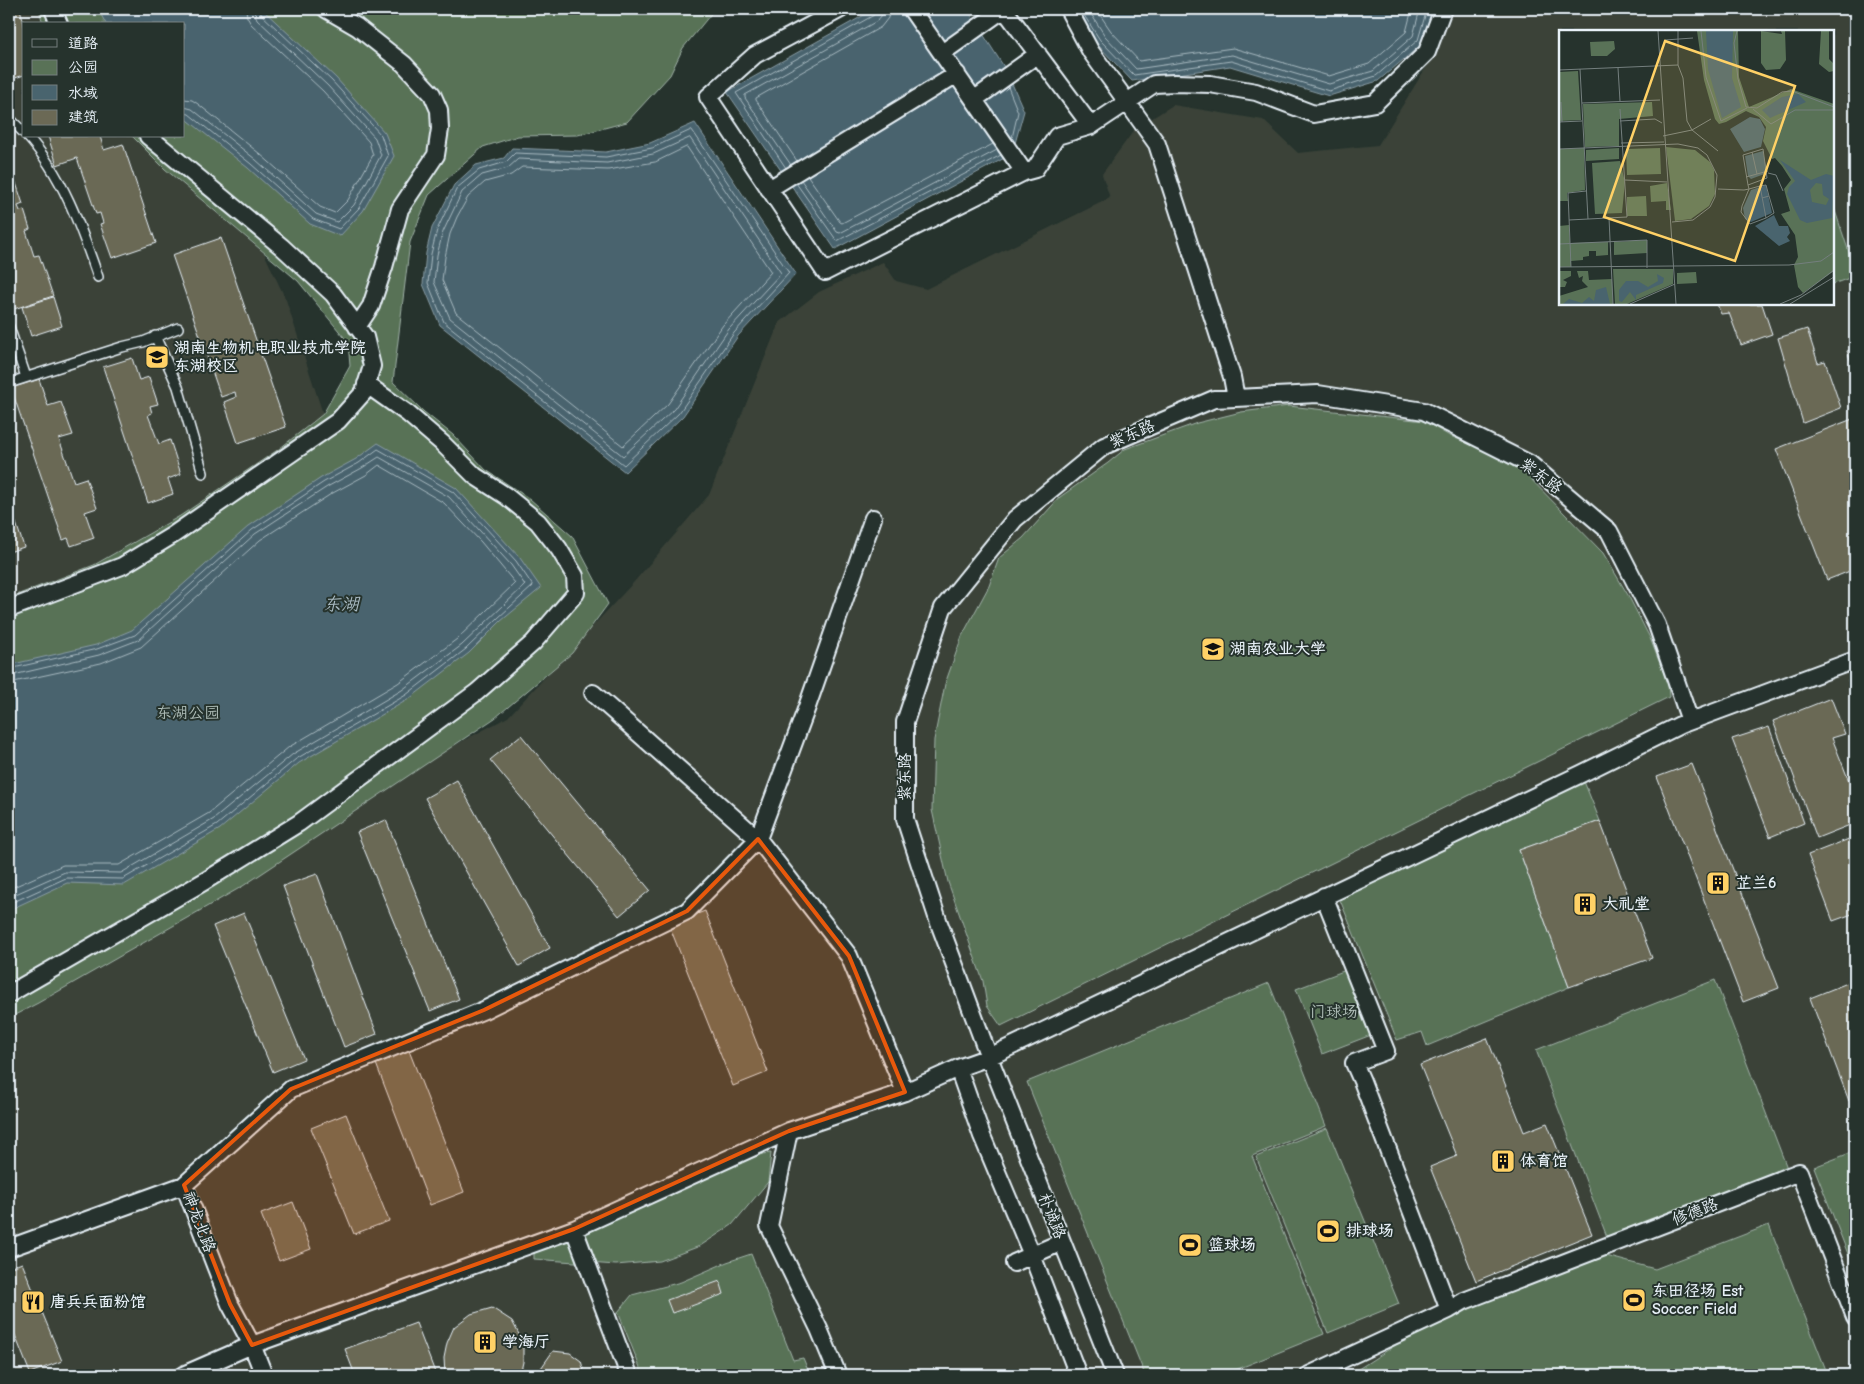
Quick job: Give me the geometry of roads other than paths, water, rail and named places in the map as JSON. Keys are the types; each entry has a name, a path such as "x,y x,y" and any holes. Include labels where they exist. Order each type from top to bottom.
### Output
{"street":[{"path":"54,9 57,22"},
{"path":"326,9 357,27 404,64 432,94 440,110 440,128 436,155 400,209 371,306 357,327"},
{"path":"840,9 755,55 708,97 775,186 825,272 1021,167 1034,169 1057,136 1091,126 1154,84 1210,84 1256,92 1314,114 1375,103 1427,52 1443,9"},
{"path":"911,9 1021,167"},
{"path":"942,53 1004,9 1091,126"},
{"path":"1068,9 1091,52 1157,144 1232,377 1236,398"},
{"path":"975,99 1038,54"},
{"path":"775,186 956,74"},
{"path":"9,609 122,566 173,535 338,421 364,392 372,366 365,337 333,294 282,247 150,138"},
{"path":"9,994 206,881 299,823 477,692 532,643 576,593 575,576 559,549 538,522 506,496 475,476 442,443 407,413 366,384"},
{"name":"紫东路","path":"988,1057 939,923 905,818 905,722 943,608 1015,519 1104,446 1214,400 1318,394 1424,411 1530,464 1609,531 1657,625 1690,721"},
{"path":"184,1185 291,1089 484,1010 687,911 758,839 808,707 873,518"},
{"path":"183,1375 252,1345 574,1228 789,1131 905,1092 958,1068 988,1057 1690,721 1855,660"},
{"path":"593,693 758,839 849,956 905,1092"},
{"path":"1309,1375 1449,1310 1354,1063 1386,1051 1324,896"},
{"name":"朴诚路","path":"988,1057 1115,1375"},
{"path":"958,1068 982,1136 1032,1256 1078,1375"},
{"path":"789,1131 769,1226 819,1329 838,1375"},
{"name":"修德路","path":"1449,1310 1464,1301 1800,1172 1855,1317"},
{"name":"神龙北路","path":"9,1248 184,1185 230,1304 252,1345 264,1375"},
{"path":"574,1228 629,1375"},
{"path":"1014,1263 1062,1242"}],"lane":[{"path":"9,118 22,131"},
{"path":"29,138 56,174 82,232 98,277"},
{"path":"9,327 26,377"},
{"path":"9,383 143,342 178,328"},
{"path":"156,336 178,387 203,473"}],"water":[{"path":"98,9 262,9 336,78 385,133 394,156 363,211 340,236 310,224 248,168 185,118 185,22 105,22"},
{"path":"875,9 967,9 1006,70 1024,111 1012,154 835,249 727,92"},
{"path":"1074,9 1432,9 1423,43 1378,81 1329,96 1230,66 1132,81 1096,43"},
{"path":"695,123 796,274 738,336 683,416 625,472 440,325 423,284 426,253 432,228 454,185 476,165 504,158 512,148 606,152 650,143"},
{"name":"东湖","path":"378,443 456,488 520,558 541,588 501,621 469,653 409,699 299,763 220,829 124,885 67,883 9,910 9,665 96,645 132,630 249,526 321,478 356,459"}],"place":[{"name":"湖南生物机电职业技术学院 东湖校区","path":"157,357"},
{"name":"湖南农业大学","path":"1213,649"},
{"name":"芷兰6","path":"1718,883"},
{"name":"大礼堂","path":"1585,904"},
{"name":"体育馆","path":"1503,1161"},
{"name":"排球场","path":"1328,1231"},
{"name":"篮球场","path":"1190,1245"},
{"name":"东田径场 Est Soccer Field","path":"1634,1300"},
{"name":"唐兵兵面粉馆","path":"33,1302"},
{"name":"学海厅","path":"485,1342"}],"park label":[{"name":"东湖公园","path":"188,713"},
{"name":"门球场","path":"1334,1012"}]}
